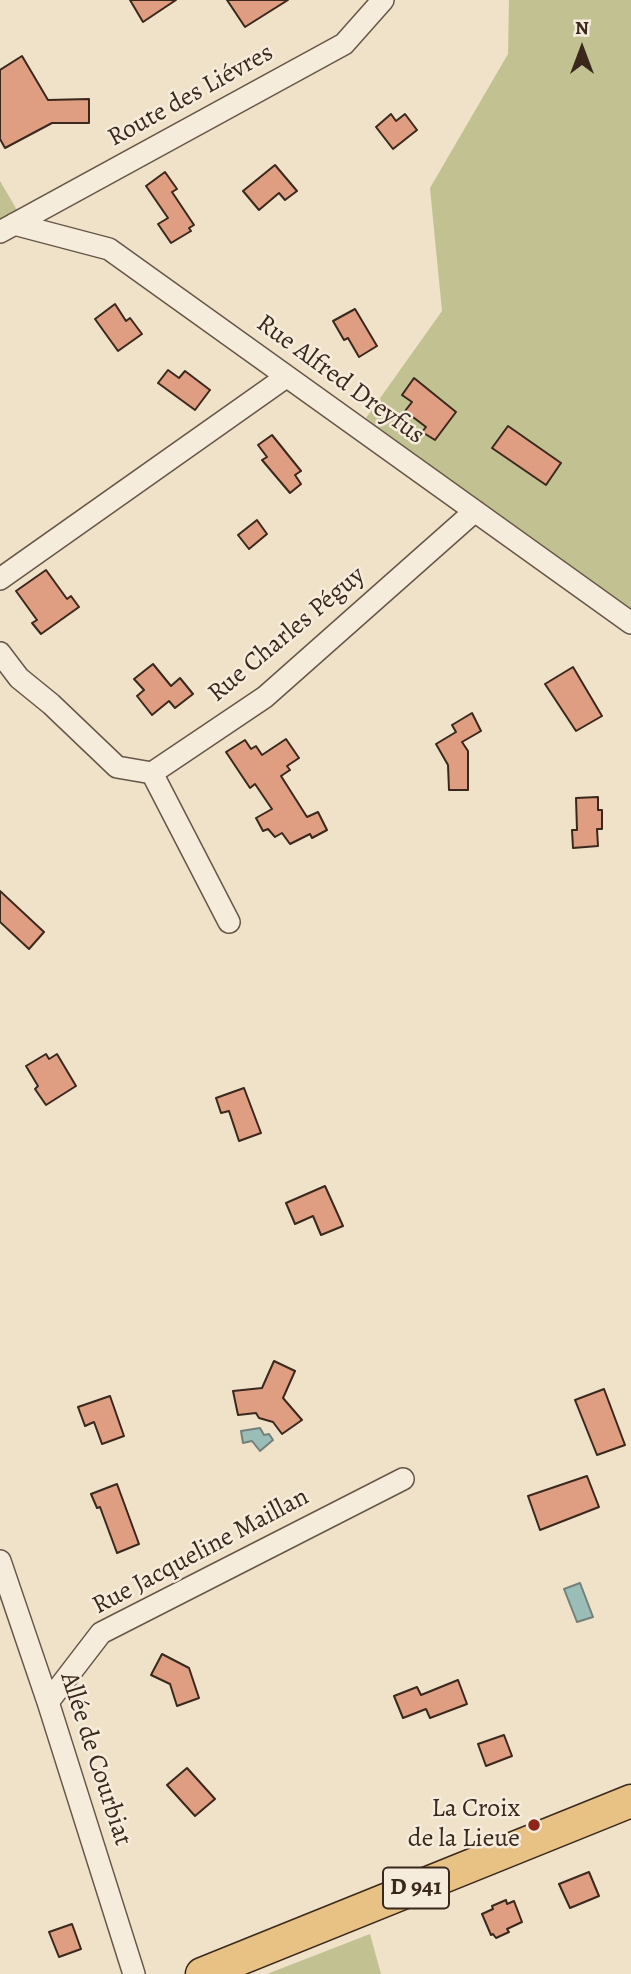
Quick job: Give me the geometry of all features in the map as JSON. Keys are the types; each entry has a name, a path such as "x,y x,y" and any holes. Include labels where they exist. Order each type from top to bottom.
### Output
{"main road":[{"name":"D 941","path":"202,1974 631,1801"}],"street":[{"name":"Route des Liévres","path":"7,228 344,44 383,0"},
{"name":"Rue Alfred Dreyfus","path":"7,228 108,249 631,623"},
{"path":"0,579 286,377"},
{"name":"Rue Charles Péguy","path":"152,773 265,697 475,511"},
{"path":"0,653 19,678 51,704 117,767 152,773 229,922"},
{"name":"Rue Jacqueline Maillan","path":"48,1702 101,1633 402,1479"},
{"name":"Allée de Courbiat","path":"0,1561 48,1702 134,1974"}],"green space":[{"path":"509,0 631,0 631,614 366,418 442,311 430,188 508,54"},
{"path":"0,181 17,210 0,219"},
{"path":"370,1934 381,1974 267,1974"}],"water":[{"path":"260,1428 264,1435 269,1434 273,1440 260,1451 252,1441 243,1443 241,1431"},
{"path":"580,1583 593,1617 577,1622 564,1589"}],"building":[{"path":"130,0 176,0 143,22"},
{"path":"227,0 288,0 245,27"},
{"path":"22,56 48,100 89,99 89,123 52,123 5,148 0,139 0,70"},
{"path":"391,114 396,121 405,114 417,130 393,149 376,127"},
{"path":"275,165 297,191 285,200 279,193 259,210 243,191"},
{"path":"165,172 177,189 172,192 194,225 189,228 191,231 171,243 158,224 168,218 146,186"},
{"path":"115,304 126,321 130,318 142,334 118,351 95,319"},
{"path":"355,309 377,346 359,357 348,338 344,340 333,321"},
{"path":"168,370 179,378 185,371 210,390 195,410 158,383"},
{"path":"414,378 456,412 435,440 422,432 426,427 405,411 412,402 402,395"},
{"path":"508,426 561,463 546,485 492,448"},
{"path":"272,435 301,471 295,475 301,484 290,493 262,460 267,457 258,445"},
{"path":"257,520 267,534 249,549 238,535"},
{"path":"46,570 67,599 71,596 79,607 41,634 32,623 37,620 16,591"},
{"path":"153,664 171,686 180,678 193,694 175,708 169,701 152,715 137,696 144,690 134,679"},
{"path":"573,667 602,716 576,731 545,684"},
{"path":"472,713 481,731 462,742 468,751 468,790 449,790 448,765 436,744 456,732 452,725"},
{"path":"286,739 299,758 287,766 290,770 281,776 307,817 318,812 327,830 312,838 310,834 290,844 282,833 275,837 268,829 263,831 256,818 272,809 255,784 250,788 226,752 245,740 251,749 256,746 262,755"},
{"path":"598,797 598,810 602,810 602,829 597,829 598,846 573,848 572,830 577,830 576,798"},
{"path":"0,891 44,932 29,949 0,922"},
{"path":"46,1054 49,1059 57,1054 76,1086 46,1105 35,1089 38,1086 26,1066"},
{"path":"244,1088 261,1133 239,1141 229,1111 221,1113 216,1098"},
{"path":"325,1186 343,1226 321,1235 313,1216 295,1224 286,1203"},
{"path":"274,1361 295,1371 283,1398 302,1420 282,1434 273,1422 259,1418 256,1413 238,1415 233,1391 262,1388"},
{"path":"604,1389 625,1445 597,1455 575,1400"},
{"path":"110,1396 124,1436 102,1444 94,1422 85,1426 78,1407"},
{"path":"587,1476 599,1507 540,1530 528,1496"},
{"path":"117,1484 139,1544 117,1553 100,1507 97,1508 91,1494"},
{"path":"162,1654 189,1668 199,1698 177,1706 170,1684 151,1675"},
{"path":"458,1680 467,1704 430,1718 426,1709 403,1718 394,1696 417,1687 421,1695"},
{"path":"504,1735 512,1756 486,1766 478,1744"},
{"path":"187,1768 215,1799 195,1816 167,1785"},
{"path":"589,1872 599,1896 570,1908 559,1884"},
{"path":"506,1900 507,1904 514,1901 522,1922 496,1938 491,1935 482,1914"},
{"path":"72,1924 81,1949 59,1957 49,1932"}],"place":[{"name":"La Croix de la Lieue","path":"534,1825"}]}
